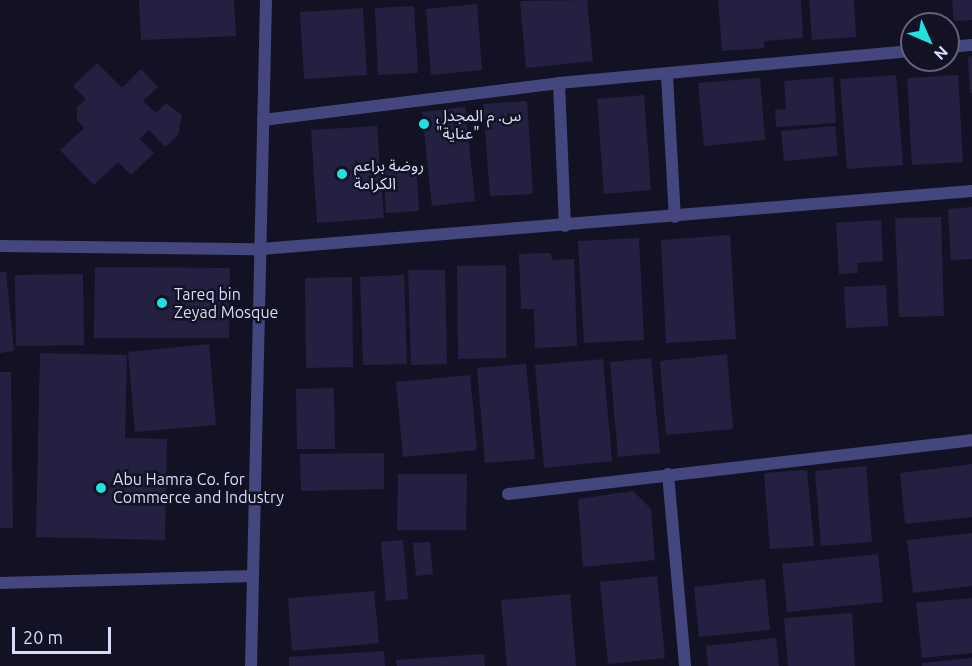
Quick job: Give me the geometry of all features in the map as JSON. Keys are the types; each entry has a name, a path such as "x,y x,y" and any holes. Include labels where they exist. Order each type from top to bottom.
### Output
{"street":[{"path":"251,666 266,0"},
{"path":"263,120 559,83 667,76 900,52"},
{"path":"667,76 675,217"},
{"path":"559,83 565,226"},
{"path":"0,246 261,249 972,191"},
{"path":"508,494 972,440"},
{"path":"668,474 685,666"},
{"path":"0,583 253,576"}],"building":[{"path":"139,0 234,0 236,36 141,40"},
{"path":"587,0 593,61 526,68 520,1"},
{"path":"718,0 801,0 803,38 764,41 764,48 722,51"},
{"path":"809,0 854,0 856,37 812,40"},
{"path":"952,0 972,0 972,20 960,21 960,12 953,12"},
{"path":"477,4 482,70 431,75 426,9"},
{"path":"414,6 418,73 378,75 375,8"},
{"path":"363,8 367,75 304,79 300,12"},
{"path":"972,56 972,93 970,93 968,57"},
{"path":"97,63 122,88 141,69 158,87 143,101 156,113 166,103 182,115 178,135 165,147 149,130 139,139 154,153 131,175 118,162 94,185 60,150 84,128 77,120 77,107 86,99 73,86"},
{"path":"896,75 903,165 847,169 840,79"},
{"path":"958,75 963,162 912,165 907,78"},
{"path":"833,77 836,123 776,127 775,110 786,109 784,81"},
{"path":"760,78 765,140 704,146 698,83"},
{"path":"644,95 651,190 604,194 597,99"},
{"path":"527,101 533,194 490,196 483,104"},
{"path":"465,107 475,201 432,206 422,112"},
{"path":"377,126 384,218 317,223 311,130"},
{"path":"835,126 838,156 784,161 781,131"},
{"path":"416,166 419,211 386,213 383,168"},
{"path":"972,207 972,259 951,260 948,209"},
{"path":"941,217 944,316 899,317 895,218"},
{"path":"881,220 883,261 857,263 858,273 839,274 836,223"},
{"path":"730,235 736,339 666,343 661,240"},
{"path":"639,238 644,340 584,343 578,241"},
{"path":"551,253 552,260 574,259 577,346 535,348 534,309 521,309 519,254"},
{"path":"506,265 506,358 458,359 457,266"},
{"name":"Tareq bin Zeyad Mosque","path":"95,267 230,268 229,338 94,338"},
{"path":"408,270 445,270 447,364 411,365"},
{"path":"0,272 6,272 14,351 0,353"},
{"path":"83,274 84,345 16,346 15,275"},
{"path":"404,275 407,364 363,365 360,277"},
{"path":"352,277 353,367 306,368 305,278"},
{"path":"886,285 888,326 846,328 844,287"},
{"path":"209,344 216,425 135,432 128,352"},
{"name":"Abu Hamra Co. for Commerce and Industry","path":"40,353 127,355 125,438 167,439 165,540 36,537"},
{"path":"727,354 733,429 666,435 660,361"},
{"path":"651,358 660,453 618,457 610,362"},
{"path":"603,359 612,461 544,468 535,365"},
{"path":"526,364 535,459 485,463 477,368"},
{"path":"0,372 11,372 13,528 0,528"},
{"path":"470,375 477,450 403,457 396,382"},
{"path":"334,388 335,449 297,449 296,389"},
{"path":"384,453 384,489 301,491 300,454"},
{"path":"972,464 972,517 905,524 900,473"},
{"path":"866,466 872,542 821,546 815,471"},
{"path":"807,470 814,546 770,549 764,473"},
{"path":"398,474 467,474 466,530 397,530"},
{"path":"633,491 651,509 655,560 583,567 578,499"},
{"path":"972,533 972,586 913,593 907,540"},
{"path":"403,540 408,599 386,601 381,542"},
{"path":"430,542 433,574 416,576 413,543"},
{"path":"878,554 883,602 787,612 782,564"},
{"path":"657,576 665,658 608,664 600,582"},
{"path":"765,579 770,630 699,637 694,587"},
{"path":"374,591 379,643 292,651 288,598"},
{"path":"570,594 576,666 507,666 501,600"},
{"path":"972,598 972,653 922,658 916,603"},
{"path":"852,613 855,666 788,666 784,618"},
{"path":"776,638 779,666 708,666 706,646"},
{"path":"384,651 385,666 289,666 289,657"},
{"path":"484,654 485,666 397,666 396,660"},
{"path":"972,658 972,666 922,666 922,663"}],"place":[{"name":"س. م المجدل \"عناية\"","path":"424,124"},
{"name":"روضة براعم الكرامة","path":"342,174"},
{"name":"Tareq bin Zeyad Mosque","path":"162,303"},
{"name":"Abu Hamra Co. for Commerce and Industry","path":"101,488"}]}
